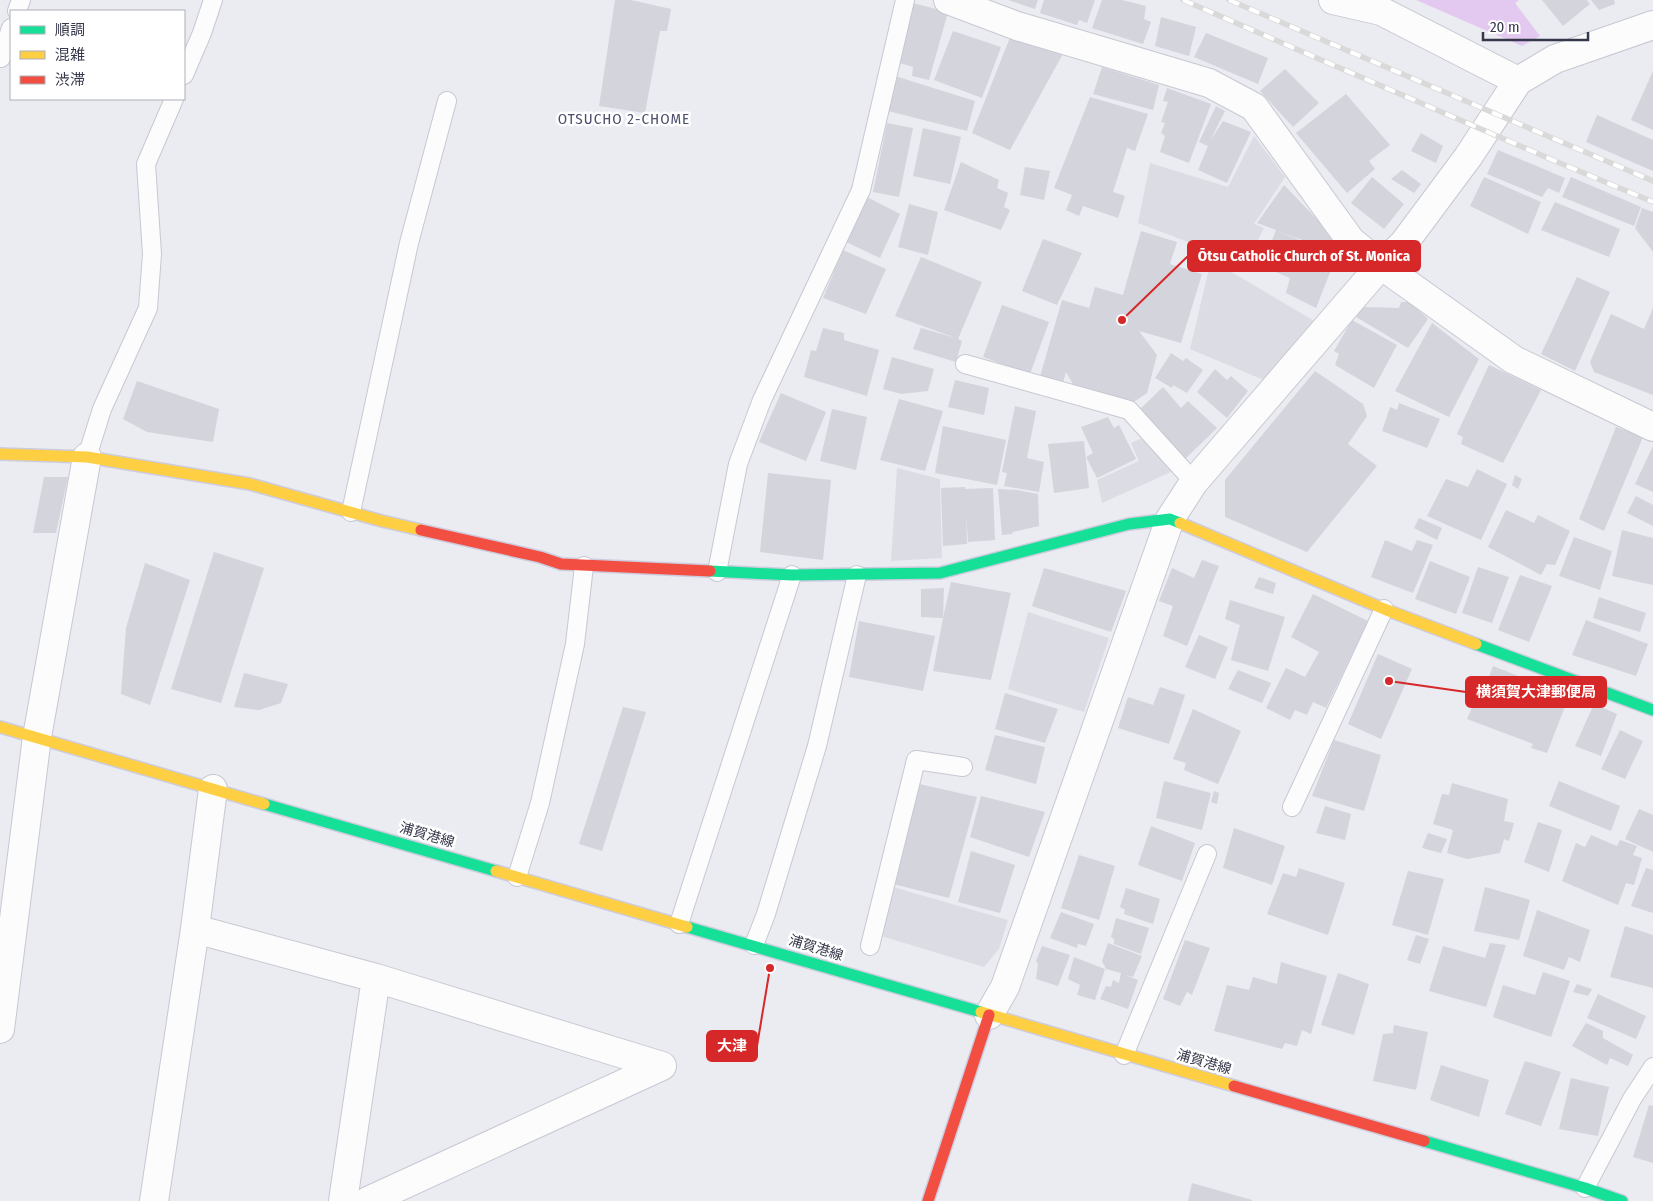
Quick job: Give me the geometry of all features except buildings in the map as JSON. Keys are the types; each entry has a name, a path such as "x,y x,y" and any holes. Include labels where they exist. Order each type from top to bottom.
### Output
{"street":[{"path":"948,0 1017,26 1208,83 1254,107 1352,241 1381,266 1514,360 1653,427"},
{"path":"1333,0 1381,11 1518,81"},
{"path":"928,1201 989,1014 1005,987 1170,519 1194,482 1381,266 1404,242 1463,164 1518,81 1555,59 1653,25"},
{"path":"0,454 87,457 250,484 351,512 561,564 584,566 792,575 940,573 1129,524 1170,519 1384,609 1653,710"},
{"path":"0,1029 3,988 37,737 87,457"},
{"name":"浦賀港線","path":"0,727 754,945 1124,1055 1585,1188 1622,1201"},
{"path":"154,1201 195,929 213,788"},
{"path":"195,929 376,978 662,1066 400,1194 368,1201"},
{"path":"343,1201 376,978"}],"lane":[{"path":"185,73 202,33 212,0"},
{"path":"717,572 738,464 762,400 861,190 905,0"},
{"path":"4,58 10,32"},
{"path":"87,457 102,409 148,308 152,254 146,164 174,100"},
{"path":"351,512 409,242 446,101"},
{"path":"965,364 1129,410 1194,482"},
{"path":"518,877 540,803 576,644 584,566"},
{"path":"679,924 792,575"},
{"path":"754,945 766,914 817,746 858,575"},
{"path":"1292,807 1384,609"},
{"path":"870,946 916,760 963,767"},
{"path":"1124,1055 1207,854"},
{"path":"1585,1188 1632,1099 1653,1067"}],"shaded area":[{"path":"1416,0 1519,0 1515,3 1540,36 1522,46"},
{"path":"1254,136 1285,177 1254,224 1264,228 1246,264 1138,223 1150,163 1228,187"},
{"path":"1211,260 1321,325 1273,384 1190,349"},
{"path":"1144,437 1171,472 1102,503 1097,480 1139,461 1131,443"},
{"path":"897,468 940,479 942,558 891,561"},
{"path":"1028,612 1109,638 1084,712 1008,689"},
{"path":"893,887 1008,920 999,949 984,967 881,936"}],"railway":[{"path":"1183,0 1653,202"},
{"path":"1229,0 1653,181"}],"traffic: fast":[{"path":"710,571 792,575 940,573 1129,524 1170,519 1180,523"},
{"path":"1476,644 1653,710"},
{"path":"264,804 496,871"},
{"path":"687,927 981,1012"},
{"path":"1424,1141 1585,1188 1622,1201"}],"traffic: slow":[{"path":"0,454 87,457 250,484 421,530"},
{"path":"1180,523 1384,609 1476,644"},
{"path":"0,727 264,804"},
{"path":"496,871 687,927"},
{"path":"981,1012 1234,1086"}],"traffic: jam":[{"path":"421,530 540,557 561,564 710,571"},
{"path":"928,1201 989,1015"},
{"path":"1234,1086 1424,1141"}],"place":[{"name":"Ōtsu Catholic Church of St. Monica","path":"1122,320"},
{"name":"横須賀大津郵便局","path":"1389,681"},
{"name":"大津","path":"770,968"}],"district":[{"name":"OTSUCHO 2-CHOME","path":"624,119"}]}
